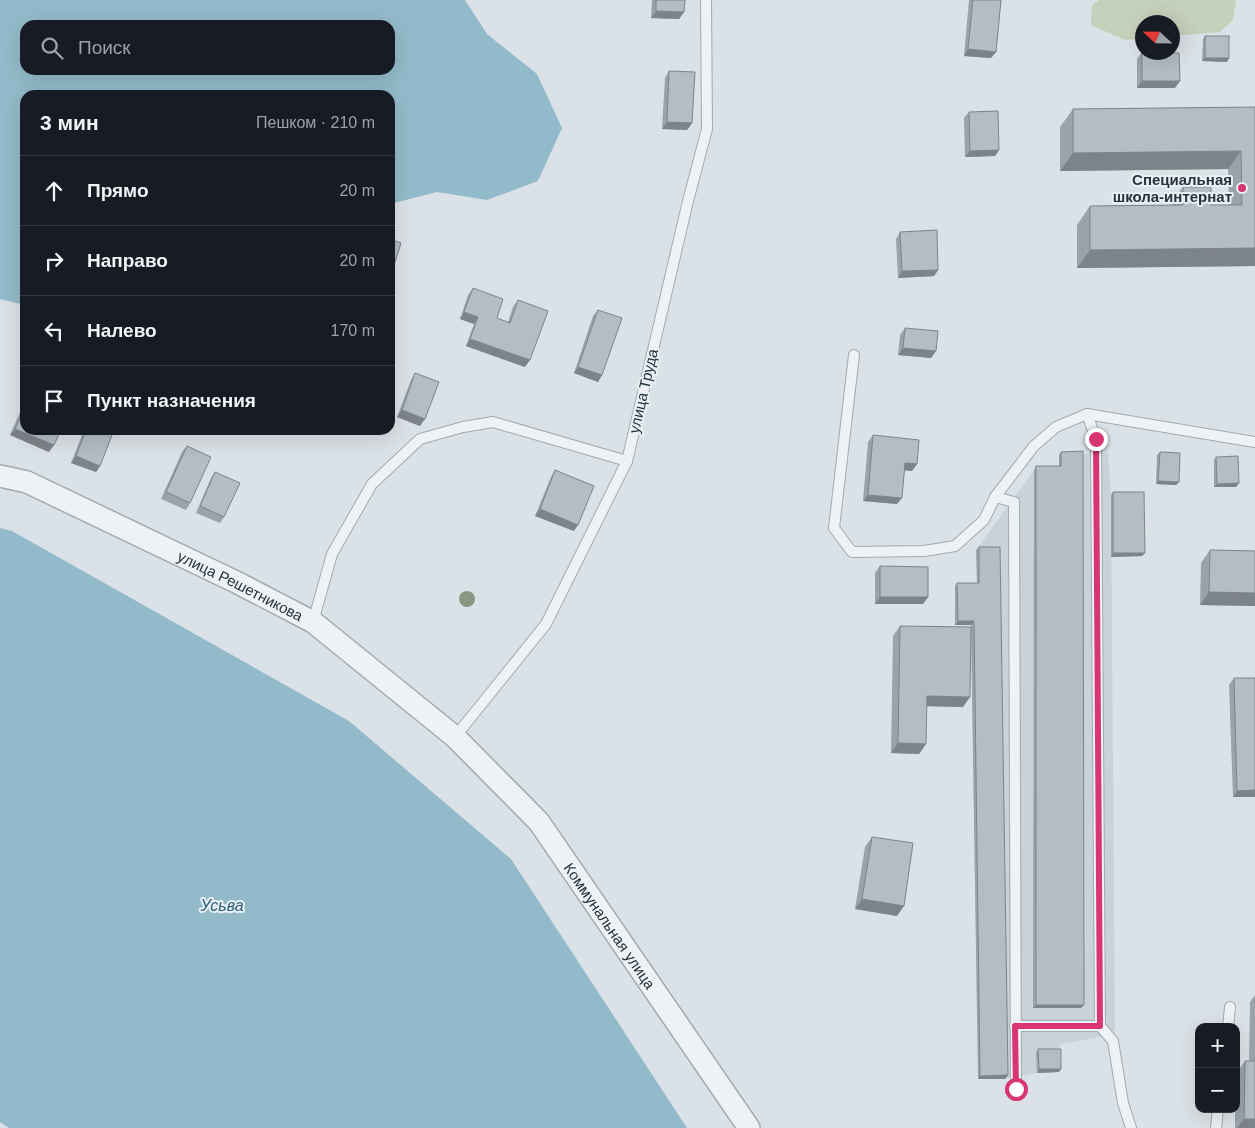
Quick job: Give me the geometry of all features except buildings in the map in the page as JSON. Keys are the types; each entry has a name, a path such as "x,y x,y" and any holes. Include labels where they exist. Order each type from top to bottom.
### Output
{"street":[{"name":"улица Решетникова","path":"0,476 27,482 236,582 312,622 456,737"},
{"name":"Коммунальная улица","path":"456,737 539,822 749,1128"}],"lane":[{"name":"улица Труда","path":"456,737 546,624 627,461 688,201 707,129 706,0"},
{"path":"854,355 834,528 852,552 924,551 955,546 984,520 995,497 1034,446 1056,427 1088,414 1255,442"},
{"path":"1088,414 1096,439 1100,1026 1113,1041 1123,1103 1131,1128"},
{"path":"312,622 332,554 372,484 420,439 463,427 493,422 627,461"},
{"path":"995,497 1014,502 1016,1089"},
{"path":"1228,1023 1230,1007"},
{"path":"1015,1026 1100,1026"},
{"path":"1216,1128 1218,1113"}],"shaded area":[{"path":"1108,453 1111,495 1115,1030 1100,1037 1060,1044 1058,1052 1059,1072 1037,1073 1005,1079 978,1079 971,625 955,625 955,586 977,586 976,550 1034,470 1059,470 1059,455"}],"green space":[{"path":"1099,0 1236,0 1233,20 1220,32 1180,35 1180,15 1135,15 1135,39 1125,40 1091,25 1092,5"}],"water":[{"path":"0,0 465,0 487,34 537,74 562,128 538,181 487,200 437,192 395,203 395,90 20,90 20,304 0,299"},
{"name":"Усьва","path":"0,528 12,531 349,721 511,859 687,1128 9,1128 0,1122"}],"place":[{"name":"Специальная школа-интернат","path":"1242,188"}],"route":[{"path":"1016,1089 1015,1026 1100,1026 1096,439"}]}
